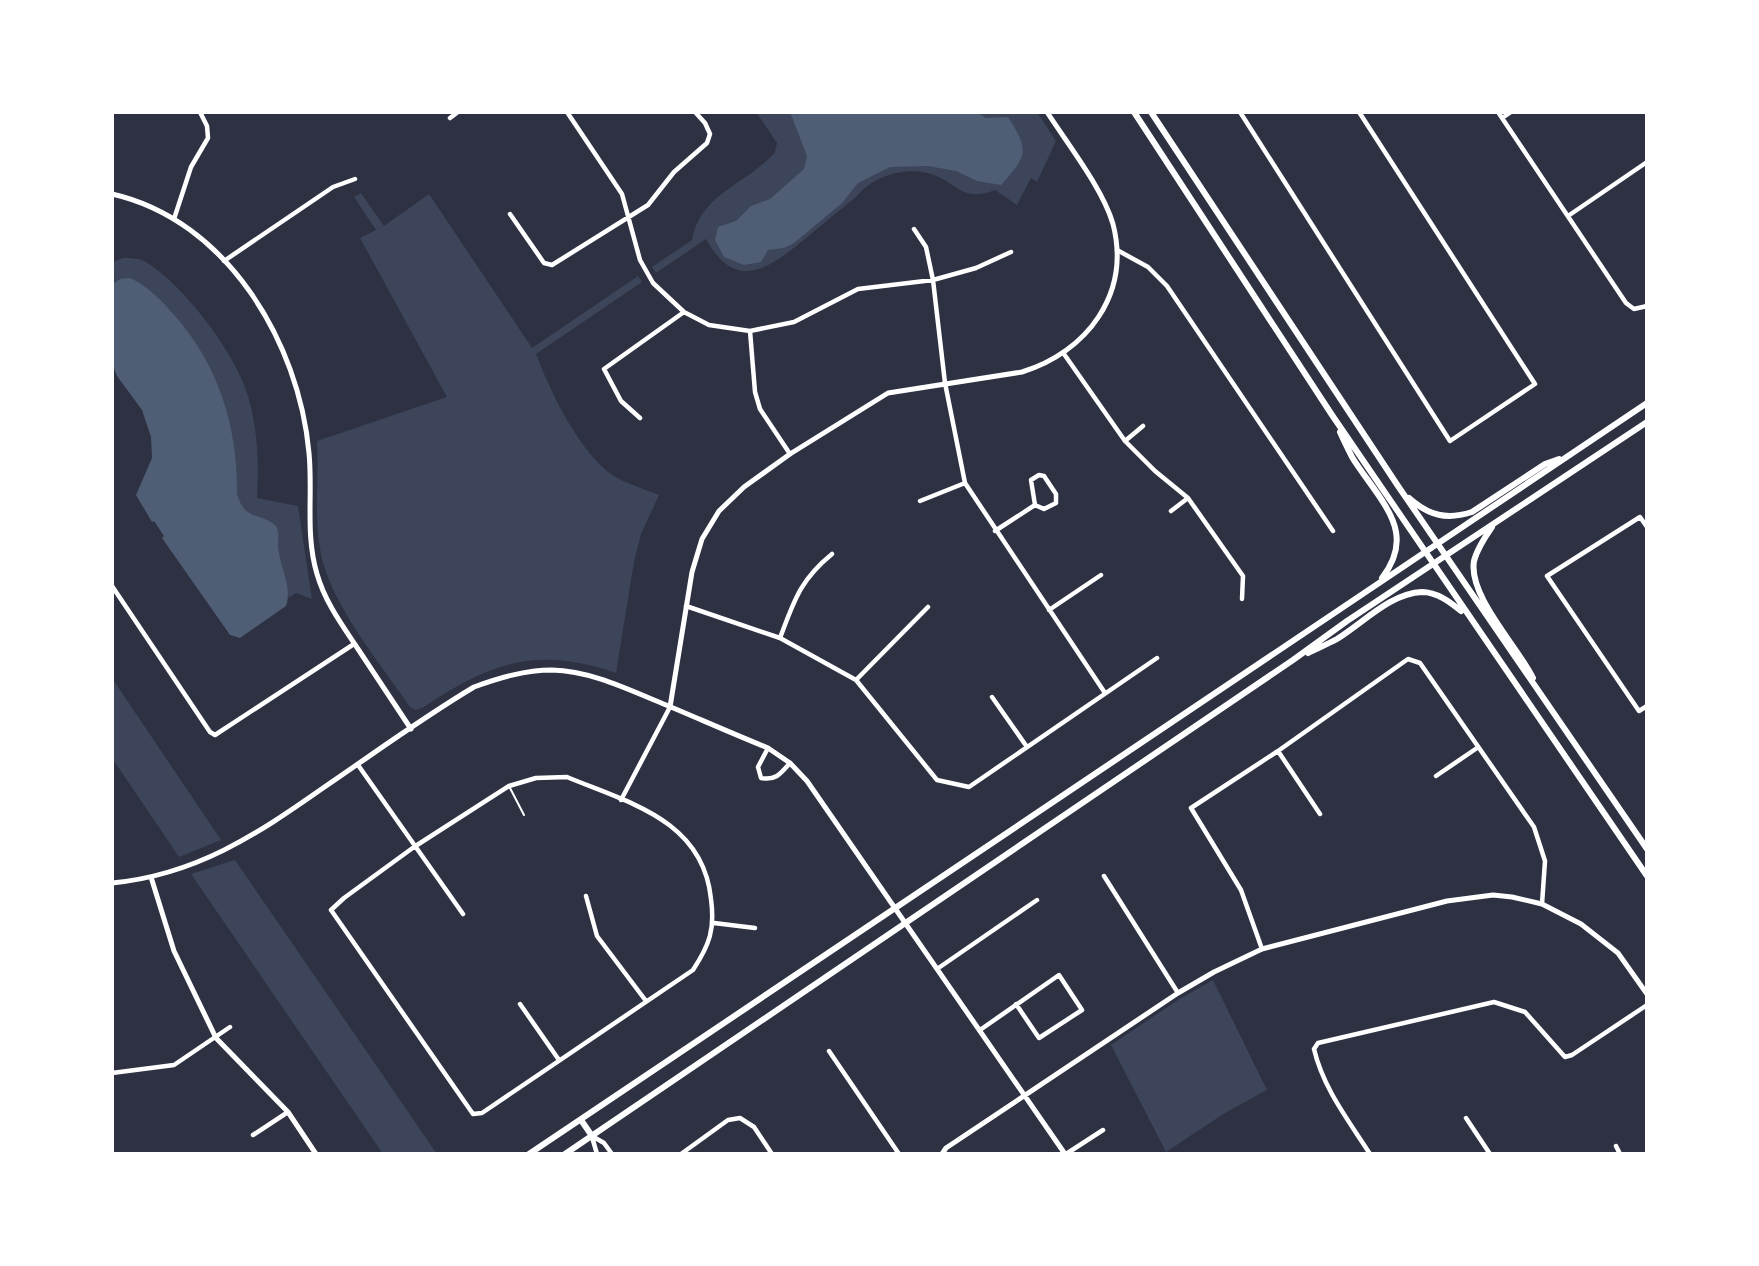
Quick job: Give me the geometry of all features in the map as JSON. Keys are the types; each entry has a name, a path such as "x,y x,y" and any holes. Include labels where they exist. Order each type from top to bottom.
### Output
{"main road":[{"path":"1134,112 1332,415 1647,876"},
{"path":"1151,112 1437,544 1647,849"},
{"path":"529,1154 1647,403"},
{"path":"1332,415 1351,456 1393,520 1397,533 1397,548 1393,561 1377,584"},
{"path":"565,1154 905,925 1347,621 1647,422"},
{"path":"1398,486 1411,500 1430,513 1459,516 1472,512 1545,464 1571,454"},
{"path":"1494,524 1482,541 1474,562 1478,587 1527,667 1539,692"},
{"path":"1293,660 1336,639 1397,599 1411,594 1432,593 1450,601 1474,624"},
{"path":"581,1120 592,1136"}],"street":[{"path":"174,219 191,167 208,138 207,126 200,112"},
{"path":"450,118 458,112"},
{"path":"567,112 622,194 640,260 653,283 684,312 709,325 750,331 794,322 858,289 933,280 976,268 1011,252"},
{"path":"510,214 544,263 552,265 648,205 674,172 707,143 710,134 695,112"},
{"path":"621,800 670,707 692,572 702,540 719,512 744,487 790,454 888,393 1022,372 1042,366 1064,354 1081,340 1104,308 1116,269 1117,250 1112,222 1100,194 1047,112"},
{"path":"1240,112 1450,441 1535,384 1359,112"},
{"path":"1498,112 1626,303 1634,309 1647,306"},
{"path":"1502,118 1511,112"},
{"path":"1567,216 1647,162"},
{"path":"224,261 333,187 355,179"},
{"path":"112,194 143,203 174,219 224,261 281,342 303,411 309,454 308,515 313,562 329,604 411,729"},
{"path":"914,229 926,247 933,280 945,383 965,483 1105,693"},
{"path":"1117,250 1148,267 1167,286 1333,531"},
{"path":"640,418 621,401 604,369 684,312"},
{"path":"750,331 755,392 760,409 790,454"},
{"path":"1064,354 1125,441 1155,471 1188,498 1243,576 1242,600"},
{"path":"1125,441 1143,425"},
{"path":"1039,475 1044,476 1056,494 1056,503 1044,509 1035,505 1031,480 1039,475"},
{"path":"920,501 965,483"},
{"path":"1171,511 1188,498"},
{"path":"996,531 1035,505"},
{"path":"1647,527 1640,517 1547,576 1639,711 1647,705"},
{"path":"780,638 797,593 814,569 832,554"},
{"path":"1049,610 1101,575"},
{"path":"112,586 215,736 355,643"},
{"path":"686,606 780,638 856,680 937,780 969,787 1157,658"},
{"path":"856,680 928,607"},
{"path":"1262,949 1241,890 1191,808 1278,751 1408,659 1420,663 1534,827 1545,861 1542,904"},
{"path":"112,883 151,877 206,860 252,836 474,687 528,671 582,673 768,748 790,763 807,781 1065,1154 1103,1129"},
{"path":"992,696 1027,747"},
{"path":"768,748 758,767 761,778 777,777 790,763"},
{"path":"1436,776 1477,748"},
{"path":"1278,751 1320,814"},
{"path":"358,765 463,914"},
{"path":"567,777 663,818 688,841 701,861 709,882 714,923 706,951 693,970 482,1113 474,1114 331,910 414,847 509,786 536,778 567,777"},
{"path":"1104,876 1178,993"},
{"path":"151,877 174,951 216,1038 288,1112 316,1154"},
{"path":"942,1154 946,1148 1025,1094 1214,972 1262,949 1447,901 1493,895 1542,904 1581,924 1618,953 1647,993"},
{"path":"586,896 597,936 646,1001"},
{"path":"937,969 1037,900"},
{"path":"714,923 755,928"},
{"path":"980,1030 1016,1004 1059,975 1082,1010 1039,1038 1016,1004"},
{"path":"1370,1154 1336,1102 1317,1059 1314,1049 1318,1043 1494,1002 1525,1012 1565,1057 1647,1005"},
{"path":"520,1004 559,1060"},
{"path":"112,1073 174,1065 230,1027"},
{"path":"829,1051 899,1154"},
{"path":"253,1135 288,1112"},
{"path":"681,1154 728,1120 740,1118 754,1127 772,1154"},
{"path":"1466,1118 1490,1154"},
{"path":"592,1136 597,1154"},
{"path":"592,1136 604,1143 612,1154"},
{"path":"1616,1146 1620,1154"}],"lane":[{"path":"509,786 524,815"}],"shaded area":[{"path":"756,112 1037,112 1056,141 1037,182 1031,178 1017,205 995,190 967,193 931,174 901,172 872,183 793,249 766,266 741,271 729,266 717,256 706,239 656,273 652,267 692,240 697,224 715,200 775,152 777,143"},
{"path":"790,112 976,112 986,118 1008,117 1020,138 1023,153 1016,167 1001,185 977,181 956,171 928,166 890,167 858,183 842,203 794,243 784,248 768,250 761,262 744,265 724,257 715,240 718,227 736,221 751,206 770,199 804,169 807,156"},
{"path":"361,193 384,226 429,194 532,348 638,276 642,282 536,354 558,403 589,453 614,476 659,495 641,534 634,562 616,673 561,661 514,663 470,679 416,710 410,707 344,610 325,569 320,549 317,522 317,441 447,397 360,238 376,230 354,197"},
{"path":"123,258 144,261 175,285 206,321 242,379 256,434 257,498 298,506 312,599 296,593 289,598 266,540 236,511 112,318 112,262"},
{"path":"130,278 149,290 165,305 190,335 203,356 223,399 229,422 240,503 252,515 268,520 277,529 279,553 288,592 286,606 240,638 230,635 162,538 164,536 136,495 152,458 151,437 142,410 117,376 112,363 112,285 120,279"},
{"path":"112,678 221,840 179,857 112,758"},
{"path":"235,860 437,1154 383,1154 191,874"},
{"path":"1213,980 1267,1090 1225,1113 1166,1152 1111,1045"}]}
